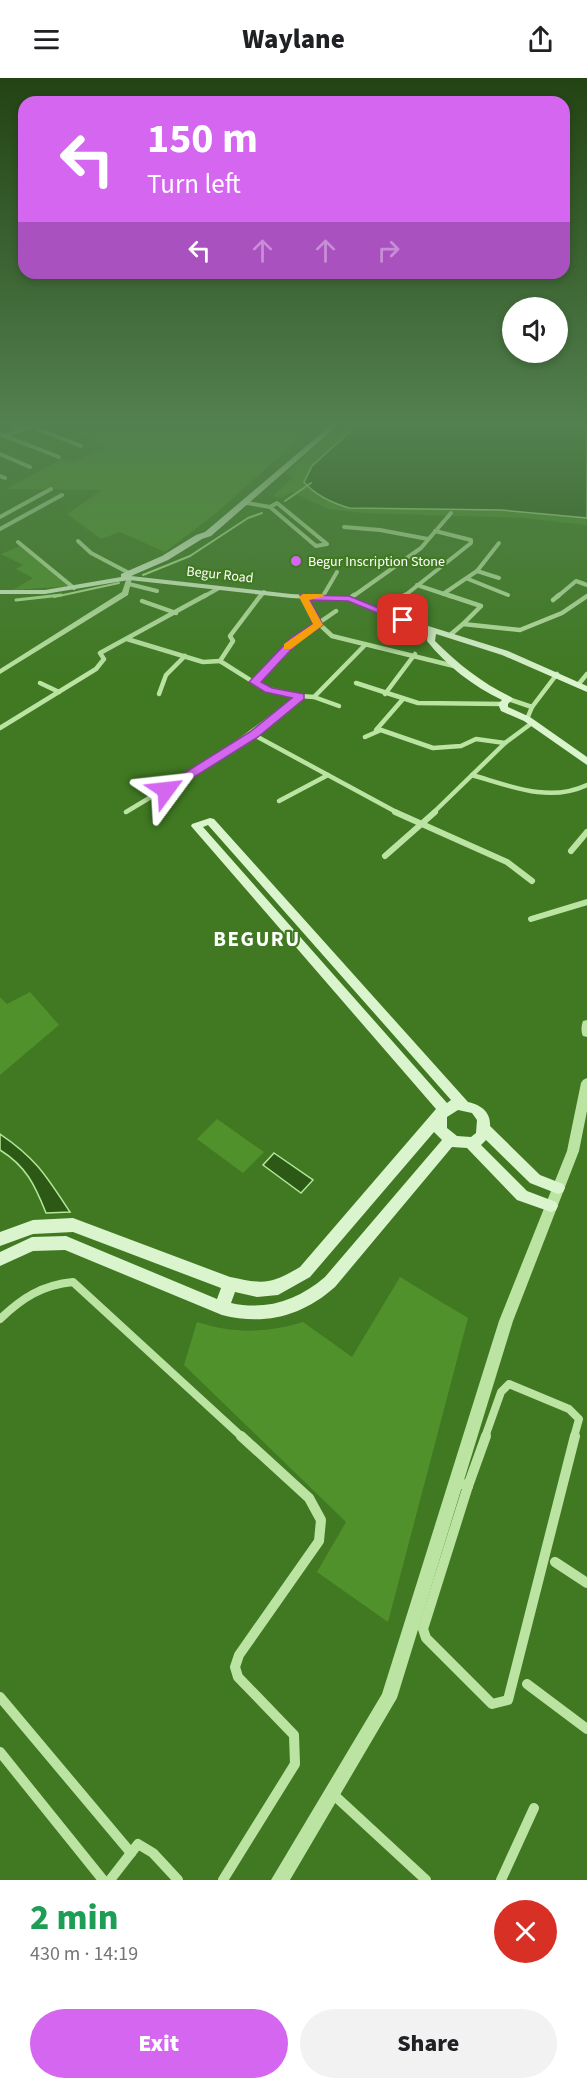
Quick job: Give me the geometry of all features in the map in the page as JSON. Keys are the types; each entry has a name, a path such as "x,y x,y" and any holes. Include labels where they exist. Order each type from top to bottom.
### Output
{"main road":[{"path":"199,537 200,532 231,510"},
{"path":"129,579 199,537 208,534 238,510"},
{"name":"Begur Road","path":"0,592 45,592 117,578 303,597 323,596 349,599 432,630 488,646 583,687"},
{"path":"432,630 430,641 454,666 505,701 504,709 530,721 587,762"},
{"path":"485,1130 479,1140 461,1144 450,1140 440,1130 442,1113 196,826 210,820 463,1104 481,1113 485,1130 535,1179 558,1188"},
{"path":"0,1239 33,1227 72,1225 230,1284 268,1290 297,1279 442,1113 463,1104"},
{"path":"0,1259 32,1244 66,1243 222,1308 238,1313 270,1313 294,1306 316,1294 330,1282 450,1140"},
{"path":"471,1143 522,1196 551,1206"},
{"path":"222,1308 230,1284"}],"street":[{"path":"0,529 34,510"},
{"path":"274,510 316,546 327,544 286,510"},
{"path":"349,599 416,552 451,513"},
{"path":"344,527 380,530 428,539"},
{"path":"384,612 471,543 471,540 435,531"},
{"path":"78,541 90,554 129,579 158,591"},
{"path":"18,543 74,588"},
{"path":"443,594 477,571 499,543"},
{"path":"477,571 499,578"},
{"path":"323,596 338,572"},
{"path":"0,672 125,593 129,579"},
{"path":"468,579 508,596"},
{"path":"553,600 576,580 587,585"},
{"path":"417,585 481,606 450,635"},
{"path":"0,728 96,669 104,659 100,653 219,588"},
{"path":"220,661 233,641 230,636 264,592"},
{"path":"463,624 520,630 562,613 587,596"},
{"path":"303,597 318,625 332,636 365,645 415,654 454,666"},
{"path":"142,601 176,613"},
{"path":"255,682 294,640 336,611"},
{"path":"127,639 203,662 220,661 269,690 314,697 339,706"},
{"path":"314,697 365,645"},
{"path":"385,694 415,654"},
{"path":"159,694 166,675 184,656"},
{"path":"385,856 530,721 532,706 557,674"},
{"path":"583,687 587,674"},
{"path":"40,683 59,692"},
{"path":"356,683 385,694 418,702 505,701 532,706"},
{"path":"126,812 206,767 254,735 300,696"},
{"path":"365,737 376,730 403,699"},
{"path":"376,730 433,748 461,746 476,739 505,743"},
{"path":"254,735 422,824 507,861 532,882"},
{"path":"472,775 552,794 572,792 587,785"},
{"path":"279,801 328,776"},
{"path":"571,851 587,832"},
{"path":"531,919 587,902"},
{"path":"587,1024 587,1033"},
{"path":"280,1880 389,1698 462,1484 501,1392 509,1384 569,1408 579,1419 508,1700 501,1704 492,1704 426,1638 423,1629 462,1484 506,1321 573,1152 587,1083"},
{"path":"0,1318 26,1294 49,1283 73,1282 309,1498 321,1520 319,1540 239,1655 236,1667 238,1677 294,1735 295,1764 223,1880"},
{"path":"555,1562 587,1583"},
{"path":"527,1684 587,1729"},
{"path":"0,1697 131,1853"},
{"path":"0,1752 103,1880"},
{"path":"333,1794 426,1880"},
{"path":"501,1880 534,1808"},
{"path":"110,1880 138,1844 153,1853 178,1880"}],"shaded area":[{"path":"73,510 219,510 165,552 120,532 101,539 67,514"},
{"path":"338,510 502,510 587,518 587,525 523,518 363,513"},
{"path":"502,510 587,510 587,518"},
{"path":"20,546 70,586 13,590 33,578 16,569 23,565 1,554"},
{"path":"30,992 59,1025 0,1075 0,997 7,1004"},
{"path":"217,1119 264,1152 243,1173 197,1139"},
{"path":"0,1134 32,1160 70,1212 46,1213 29,1177 17,1163 0,1150"},
{"path":"274,1153 313,1180 301,1193 263,1165"},
{"path":"400,1277 468,1318 388,1622 317,1572 346,1522 184,1365 197,1322 224,1329 250,1331 303,1322 352,1357"}],"waterway":[{"path":"143,575 190,556 248,518 262,513"},
{"path":"54,597 119,583"},
{"path":"16,600 61,595"}],"slow traffic":[{"path":"287,647 318,625 309,613 303,597 321,596"}],"place":[{"name":"Begur Inscription Stone","path":"296,561"}],"district":[{"name":"BEGURU","path":"257,939"}],"route":[{"path":"166,790 254,735 300,696 269,690 255,682 271,662 294,640 318,625 309,613 303,597 323,596 349,599 403,620"}]}
